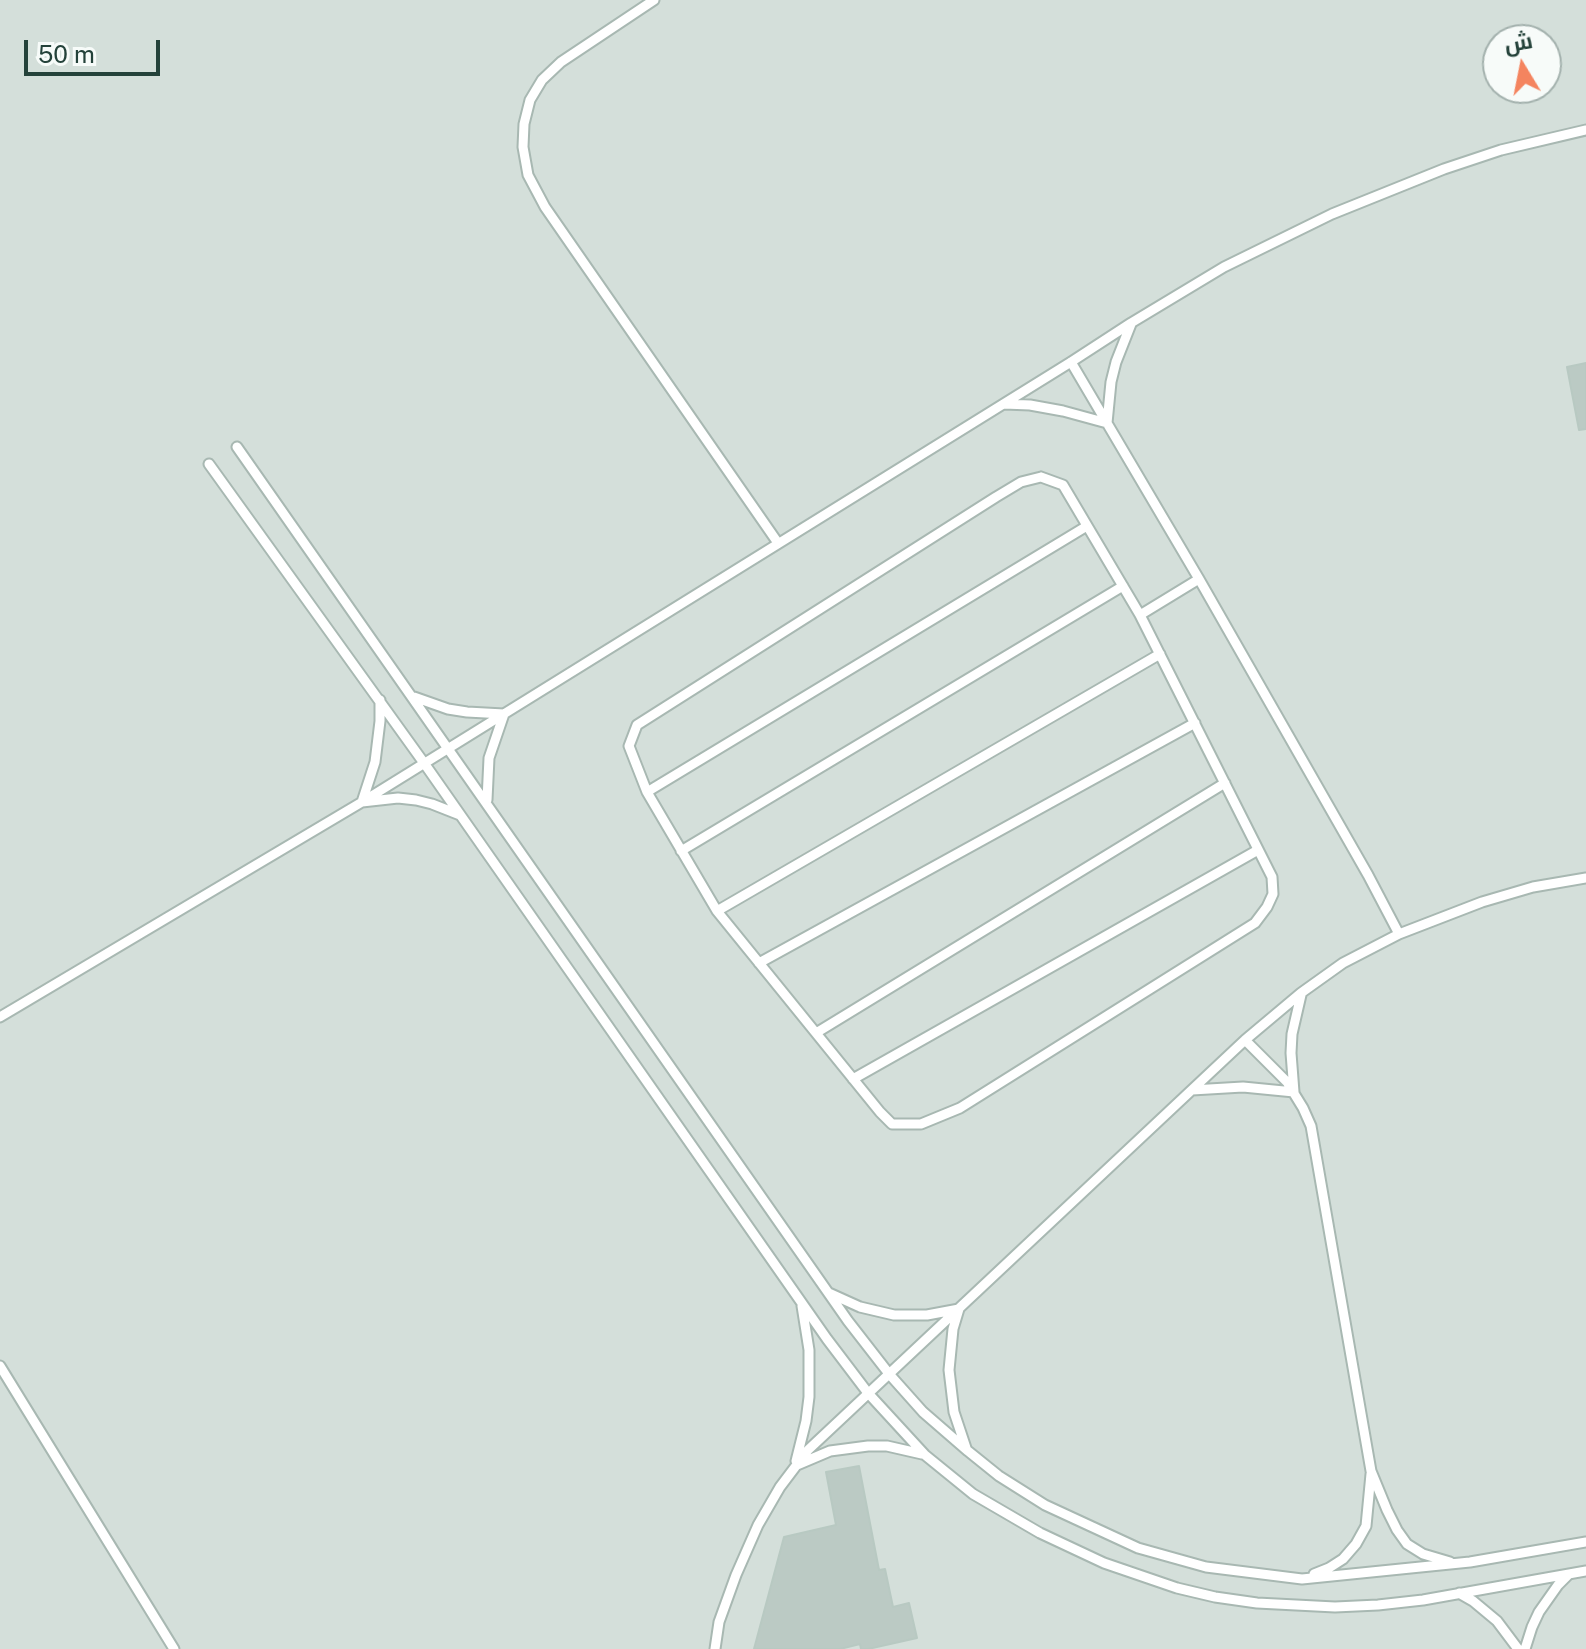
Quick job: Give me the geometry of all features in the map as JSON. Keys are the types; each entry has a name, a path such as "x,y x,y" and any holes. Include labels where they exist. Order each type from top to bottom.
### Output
{"lane":[{"path":"654,0 561,62 542,80 530,100 524,124 523,147 528,175 545,207 778,543"},
{"path":"0,1017 362,802 1224,267 1388,190 1501,150 1586,130"},
{"path":"1107,423 1116,362 1131,323"},
{"path":"1071,362 1199,579 1399,934"},
{"path":"1004,404 1063,411 1107,423"},
{"path":"237,447 828,1293 890,1375 923,1412 968,1451 999,1476 1045,1505 1138,1548 1206,1567 1302,1579 1458,1564 1586,1542"},
{"path":"209,464 380,700 868,1393 925,1455 973,1494 1040,1533 1104,1563 1177,1588 1257,1603 1335,1607 1378,1605 1586,1571"},
{"path":"1041,477 1063,485 1087,526 1140,615 1195,723 1272,877 1273,894 1255,923 960,1108 921,1124 892,1124 717,911 647,792 629,746 637,725 1021,482 1041,477"},
{"path":"647,792 1087,526"},
{"path":"1140,615 1199,579"},
{"path":"681,851 1123,586"},
{"path":"717,911 1160,654"},
{"path":"413,697 448,709 504,714"},
{"path":"362,802 375,762 380,700"},
{"path":"488,804 489,758 504,714"},
{"path":"759,963 1195,723"},
{"path":"816,1033 1225,783"},
{"path":"362,802 398,798 416,800 461,816"},
{"path":"853,1079 1258,850"},
{"path":"715,1649 719,1622 758,1525 808,1450 1245,1040 1343,963 1399,934 1482,902 1533,887 1586,878"},
{"path":"1294,1092 1291,1053 1301,993"},
{"path":"1245,1040 1294,1092 1311,1126 1371,1471 1387,1510 1407,1544 1423,1554 1458,1564"},
{"path":"1192,1090 1243,1087 1294,1092"},
{"path":"828,1293 860,1307 894,1315 927,1315 959,1309"},
{"path":"794,1467 809,1397 809,1350 802,1303"},
{"path":"959,1309 950,1349 949,1370 954,1412 968,1451"},
{"path":"0,1366 174,1649"},
{"path":"794,1467 830,1451 858,1446 887,1446 925,1455"},
{"path":"1302,1579 1343,1559 1356,1544 1366,1526 1371,1471"},
{"path":"1525,1649 1539,1612 1570,1574"},
{"path":"1459,1593 1497,1621 1518,1649"}],"shaded area":[{"path":"0,0 1586,0 1586,1649 0,1649"}],"building":[{"path":"1586,363 1586,429 1579,430 1567,367"},
{"path":"859,1466 879,1570 885,1569 893,1607 909,1603 917,1638 868,1649 861,1649 860,1644 840,1649 754,1649 784,1537 836,1525 826,1472"}]}
